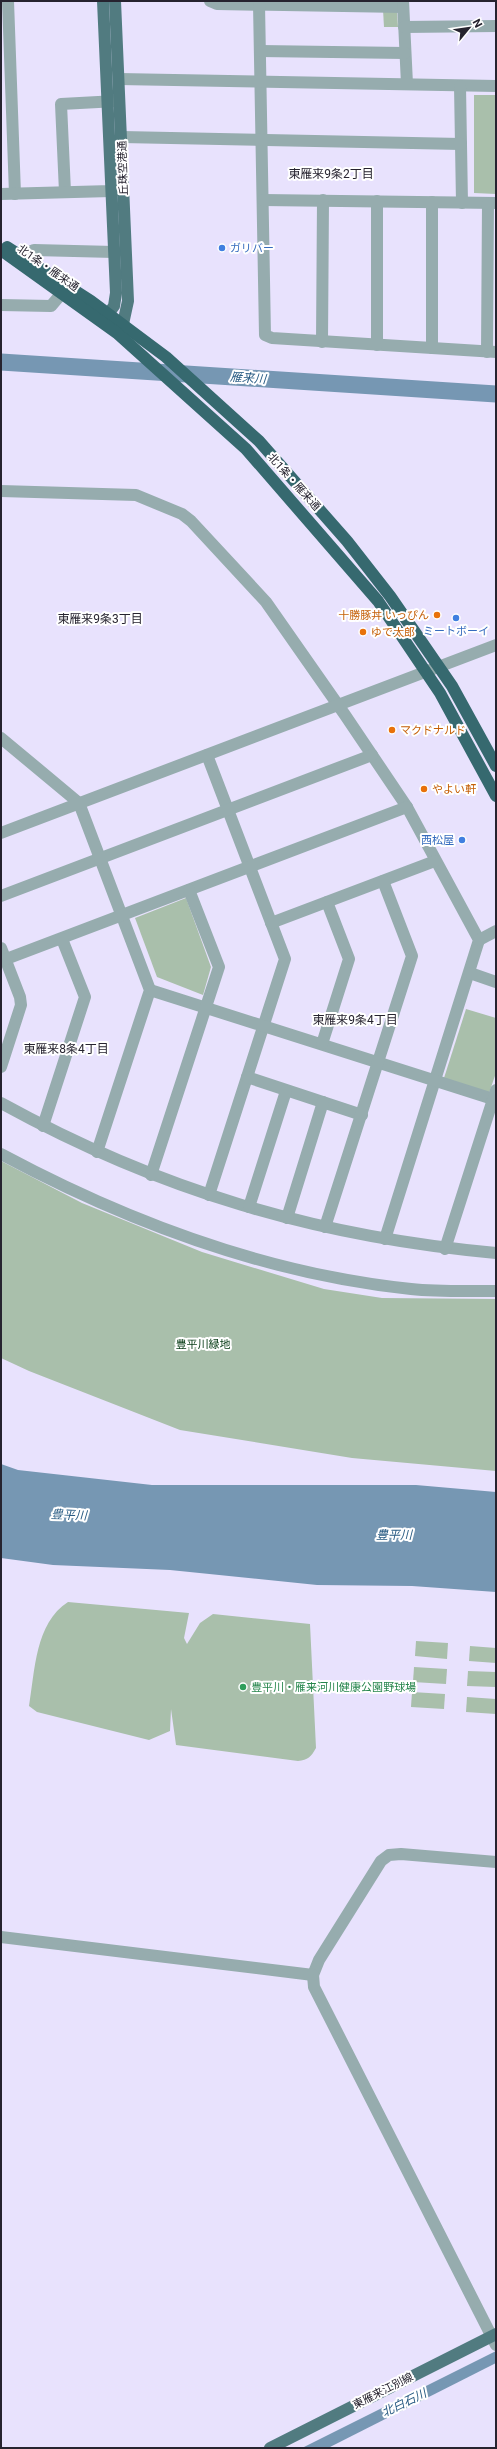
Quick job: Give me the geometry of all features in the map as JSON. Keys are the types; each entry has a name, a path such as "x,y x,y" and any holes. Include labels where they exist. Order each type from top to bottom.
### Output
{"highway":[{"name":"北1条・雁来通","path":"1,243 23,255 120,329 166,357 259,441 302,488 390,596 452,686 496,766"},
{"name":"北1条・雁来通","path":"1,250 62,293 106,318"},
{"name":"北1条・雁来通","path":"120,329 143,356 176,383 246,448 378,601 440,693 496,796"}],"main road":[{"name":"丘珠空港通","path":"103,1 114,101 122,137 128,301 120,329"},
{"name":"丘珠空港通","path":"106,318 114,306 116,293 112,191 114,101 119,78 115,1"},
{"name":"東雁来江別線","path":"270,2448 495,2340"}],"street":[{"path":"8,1 15,194"},
{"path":"210,1 217,4 403,4 407,84"},
{"path":"259,4 263,140 263,200 264,335 272,338 322,342 492,352 492,203 263,200"},
{"path":"404,27 496,26"},
{"path":"260,51 405,53"},
{"path":"119,78 496,86"},
{"path":"460,86 462,203"},
{"path":"65,192 61,104 114,101"},
{"path":"122,137 461,144"},
{"path":"1,194 112,191 124,188"},
{"path":"322,342 323,200"},
{"path":"377,201 377,345"},
{"path":"432,202 432,348"},
{"path":"23,255 34,250 114,252"},
{"path":"1,305 51,306 62,293"},
{"path":"1,490 136,495 182,514 191,521 266,602 338,705 407,807 479,940 470,973 385,1239"},
{"path":"1,833 496,645"},
{"path":"1,738 80,803 150,990 97,1152"},
{"path":"207,755 285,959 210,1195"},
{"path":"1,896 372,755"},
{"path":"1,1067 21,1005 20,997 2,956 62,939 407,807"},
{"path":"271,923 435,861"},
{"path":"325,1227 412,956 383,881"},
{"path":"151,1176 219,967 190,890"},
{"path":"322,1044 349,959 327,902"},
{"path":"479,940 496,931"},
{"path":"43,1126 85,997 62,939"},
{"path":"470,973 496,982"},
{"path":"150,990 435,1080 495,1096 445,1248"},
{"path":"247,1077 362,1115"},
{"path":"249,1207 286,1090"},
{"path":"287,1218 323,1102"},
{"path":"1,1103 43,1126 151,1176 249,1207 325,1227 385,1239 445,1248 496,1253"},
{"path":"1,1154 63,1187 146,1222 205,1243 292,1268 338,1280 413,1290 496,1291"},
{"path":"495,2340 314,1987 313,1975 319,1960 381,1861 389,1855 401,1854 496,1862"},
{"path":"1,1937 313,1975"}],"green space":[{"path":"383,10 397,10 398,27 384,27"},
{"path":"474,95 496,95 496,194 474,193"},
{"path":"186,898 211,967 203,995 157,977 135,918"},
{"path":"466,1009 496,1018 496,1073 489,1093 444,1078"},
{"name":"豊平川緑地","path":"1,1161 82,1203 202,1252 324,1289 382,1298 496,1299 496,1471 352,1458 180,1430 29,1371 1,1358"},
{"path":"68,1602 189,1613 184,1638 187,1644 200,1623 213,1614 310,1624 316,1748 307,1759 298,1761 176,1745 171,1709 170,1731 149,1740 37,1712 29,1706 38,1649 49,1622 57,1611"},
{"path":"416,1641 448,1643 447,1659 415,1656"},
{"path":"470,1646 496,1648 496,1663 469,1661"},
{"path":"414,1667 447,1669 446,1684 413,1682"},
{"path":"468,1671 496,1672 496,1687 467,1686"},
{"path":"412,1692 445,1694 444,1709 411,1707"},
{"path":"467,1697 496,1699 496,1714 466,1712"}],"water":[{"name":"豊平川","path":"1,1464 18,1470 152,1485 416,1485 496,1492 496,1592 412,1586 317,1585 170,1570 53,1565 1,1558"},
{"name":"北白石川","path":"496,2351 496,2363 328,2448 302,2448"}],"waterway":[{"name":"雁来川","path":"1,362 496,394"}],"place":[{"name":"ガリバー","path":"222,248"},
{"name":"十勝豚丼 いっぴん","path":"437,615"},
{"name":"ミートボーイ","path":"456,618"},
{"name":"ゆで太郎","path":"363,632"},
{"name":"マクドナルド","path":"392,730"},
{"name":"やよい軒","path":"424,789"},
{"name":"西松屋","path":"462,840"},
{"name":"豊平川・雁来河川健康公園野球場","path":"243,1687"}],"district":[{"name":"東雁来9条2丁目","path":"331,174"},
{"name":"東雁来9条3丁目","path":"100,619"},
{"name":"東雁来9条4丁目","path":"355,1020"},
{"name":"東雁来8条4丁目","path":"66,1049"}]}
